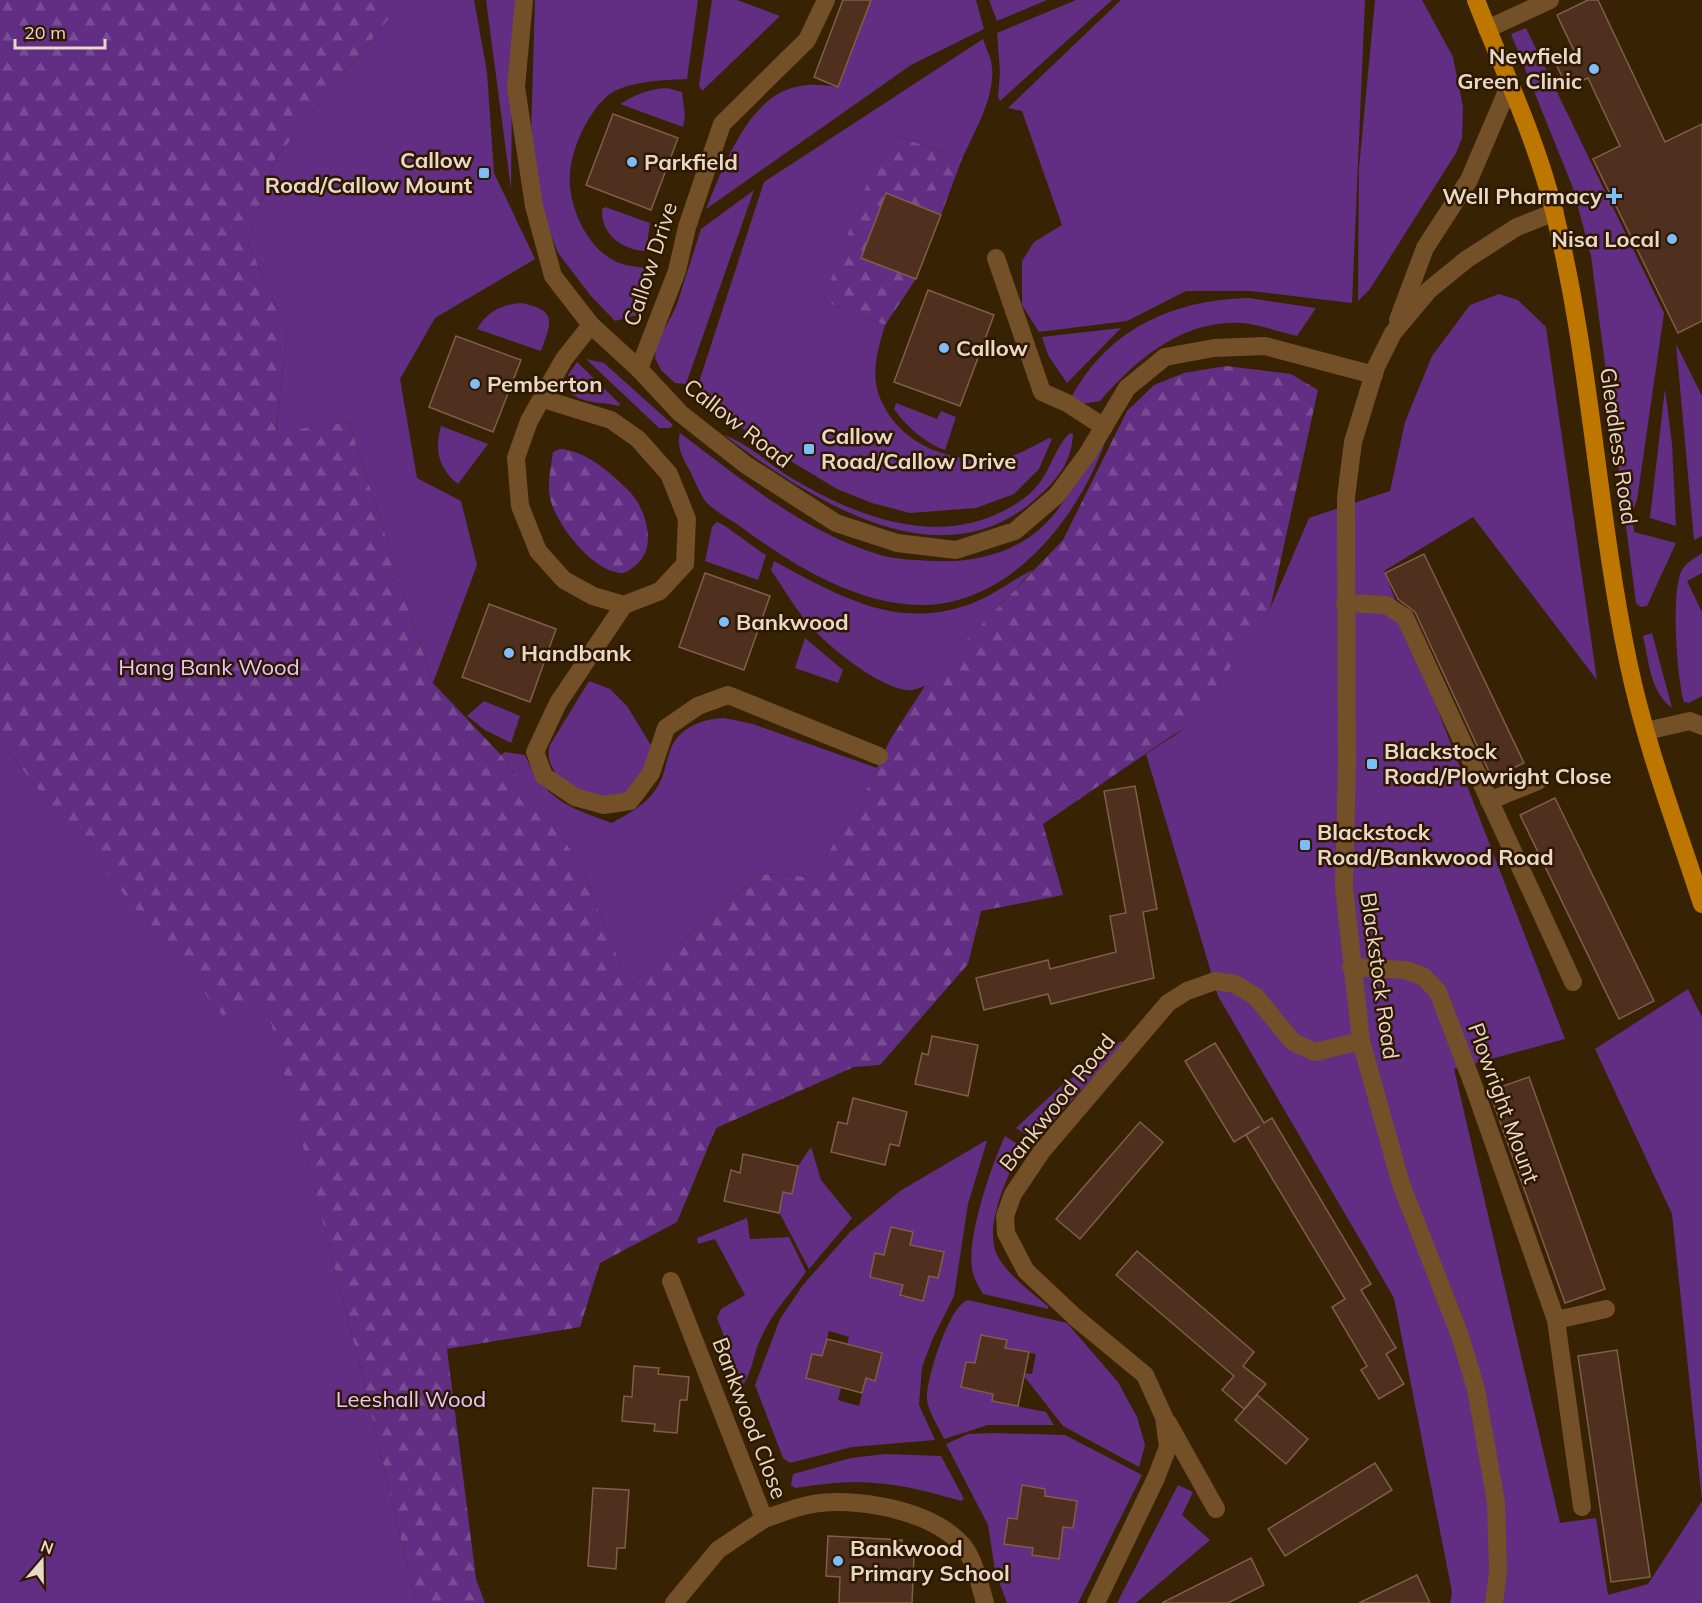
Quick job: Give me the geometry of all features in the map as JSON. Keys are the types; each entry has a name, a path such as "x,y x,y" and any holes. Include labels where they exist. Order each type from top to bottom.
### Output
{"main road":[{"name":"Gleadless Road","path":"1476,0 1544,172 1555,212 1577,323 1621,623 1646,731 1702,904"}],"street":[{"name":"Callow Road","path":"524,0 516,87 534,206 553,276 591,326 639,369 680,413 746,465 836,523 909,545 956,550 1015,531 1057,495 1104,427 1127,388 1166,357 1214,348 1265,346 1374,375"},
{"name":"Callow Drive","path":"639,369 677,271 687,227 723,124 807,40 826,0"},
{"path":"1487,29 1550,0"},
{"path":"1393,333 1425,248 1468,180 1510,84"},
{"name":"Blackstock Road","path":"1494,1603 1497,1571 1496,1502 1476,1389 1459,1333 1401,1184 1361,1041 1351,967 1344,887 1347,763 1346,497 1353,442 1374,375 1393,333 1429,290 1467,259 1517,227 1555,212"},
{"path":"996,258 1042,392 1067,403 1104,427"},
{"path":"591,326 564,359 529,421 516,458 520,506 538,551 564,580 593,596 624,605"},
{"path":"543,399 610,420 638,439 669,474 687,519 685,564 660,591 624,605 558,703 535,753 544,776 575,797 604,805 630,801 651,773 666,728 698,706 729,695 879,756"},
{"path":"1345,603 1386,605 1405,617 1573,982"},
{"path":"1646,731 1690,721 1702,726"},
{"path":"1489,801 1538,781"},
{"name":"Plowright Mount","path":"1351,967 1406,970 1424,977 1438,992 1556,1320 1582,1507"},
{"name":"Bankwood Road","path":"1096,1603 1156,1478 1168,1447 1164,1417 1145,1375 1076,1318 1026,1271 1006,1233 1005,1216 1013,1194 1042,1151 1168,1003 1187,991 1215,981 1235,984 1256,997 1293,1042 1314,1052 1361,1041"},
{"name":"Bankwood Close","path":"670,1281 764,1519 810,1504 856,1503 898,1510 933,1521 964,1547 975,1571 985,1603"},
{"path":"1556,1320 1606,1309"},
{"path":"1164,1417 1216,1509"},
{"path":"674,1603 718,1550 764,1519"}],"green space":[{"name":"Hang Bank Wood","path":"0,0 404,0 275,159 248,243 287,331 276,432 349,422 433,683 501,755 579,861 629,986 761,874 813,877 866,791 890,740 930,678 1063,540 1127,411 1154,385 1184,373 1226,366 1291,374 1318,390 1270,609 1192,725 1173,735 1043,824 1063,895 981,911 968,964 880,1065 854,1067 716,1128 677,1222 600,1263 580,1327 447,1349 476,1579 485,1603 416,1603 359,1362 264,996 223,1016 0,742"},
{"path":"404,0 474,0 487,72 494,173 535,259 435,318 400,379 417,478 461,501 477,565 433,683 349,422 276,433 287,331 248,243 275,159"},
{"path":"486,0 516,0 512,83 511,189"},
{"path":"535,0 698,0 687,79 631,85 611,93 591,115 577,144 571,164 572,199 588,237 606,256 617,262 644,268 637,315 615,321 591,296 558,253 544,216 531,135"},
{"path":"712,0 737,0 780,16 702,91 699,85"},
{"path":"871,0 976,0 984,29 911,65 706,209 738,138 762,106 776,95 798,86 838,87"},
{"path":"989,0 1047,0 997,21"},
{"path":"1076,0 1112,0 1000,101 998,97 1000,72 997,33"},
{"path":"1121,0 1365,0 1352,303 1250,291 1186,291 1127,321 1039,332 1022,305 1022,261 1034,242 1062,225 1022,111 1008,108"},
{"path":"1375,0 1422,0 1453,57 1463,107 1462,138 1456,153 1370,289 1358,301 1359,168"},
{"path":"1526,28 1664,313 1637,500 1632,512 1634,532 1676,543 1647,606 1641,607 1636,603 1591,256 1573,188 1511,34"},
{"path":"983,39 991,61 991,86 984,112 962,159 897,136 823,301 885,325 875,371 880,398 895,423 926,447 952,456 986,462 1013,456 1049,438 1052,439 1039,469 1014,494 976,508 910,513 872,503 837,489 769,448 708,403 701,395 699,382 764,182"},
{"path":"667,88 682,92 685,117 683,127 620,104 642,93"},
{"path":"897,136 962,159 941,215 886,194 861,258 916,279 885,325 823,301 879,151"},
{"path":"754,190 686,384 675,383 661,370 655,358 656,345 676,307 701,229"},
{"path":"605,207 650,223 646,251 628,248 614,239 605,226 602,209"},
{"path":"1499,294 1518,300 1546,327 1597,680 1473,517 1384,571 1565,1039 1454,1069 1560,1523 1596,1518 1608,1595 1648,1584 1702,1501 1702,1603 1450,1603 1452,1592 1394,1298 1218,996 1146,754 1192,724 1270,609 1309,518 1390,491 1405,422 1432,356 1470,305"},
{"path":"1249,298 1316,308 1297,336 1242,323 1221,323 1181,335 1145,357 1100,401 1080,404 1070,400 1085,375 1103,354 1123,337 1145,323 1168,312 1194,305"},
{"path":"521,303 541,309 549,318 548,332 541,351 477,329 485,318 496,310"},
{"path":"1121,328 1067,383 1048,355 1042,337"},
{"path":"1676,344 1702,396 1702,536 1694,540"},
{"path":"586,359 604,363 673,425 670,428 659,428"},
{"path":"577,362 620,404 619,406 587,401 569,392 568,375"},
{"path":"1665,389 1672,444 1676,526 1650,518"},
{"path":"896,403 937,419 941,411 956,417 945,450 923,439 910,427 894,409"},
{"path":"441,426 488,444 458,484 442,465 438,451"},
{"path":"1109,430 1098,460 1083,490 1064,519 1042,546 1017,569 989,588 959,600 926,605 900,604 850,591 779,553 707,503 683,457 679,443 680,433 798,518 850,544 892,557 950,561 979,558 1006,550 1019,544 1042,527 1062,504"},
{"path":"1070,433 1073,434 1072,445 1065,464 1040,495 995,525 955,535 914,533 873,522 832,505 793,483 724,435 751,449 793,479 849,507 879,518 909,525 939,527 969,523 999,513 1027,496 1041,481 1059,447"},
{"path":"560,449 579,454 596,463 626,488 639,505 647,526 647,547 643,557 628,571 620,573 598,564 576,544 559,520 550,498 549,487 553,452"},
{"path":"717,522 766,555 758,580 705,561 712,527"},
{"path":"1702,553 1702,573 1687,581 1702,612 1702,696 1689,703 1684,702 1679,674 1676,598 1681,572 1690,561"},
{"path":"774,561 822,586 870,606 894,612 919,614 946,611 973,603 1034,569 926,685 913,690 901,689 873,677 819,636 800,614 771,570"},
{"path":"1652,633 1672,708 1659,694 1652,675 1643,636"},
{"path":"805,638 843,670 838,683 795,668"},
{"path":"589,681 610,689 627,706 652,747 652,754 637,782 631,789 619,796 605,797 576,790 554,771 549,758 550,745"},
{"path":"484,701 520,716 511,743 485,730 467,716"},
{"path":"724,718 753,724 877,768 866,791 813,877 761,874 629,986 579,861 501,755 505,752 525,755 541,782 560,800 612,823 636,809 652,795 661,781 672,745 683,732 698,723"},
{"path":"0,742 223,1015 264,995 359,1362 416,1603 0,1603"},
{"path":"1688,989 1702,1017 1702,1501 1672,1214 1595,1049"},
{"path":"1121,1041 1125,1043 1035,1140 1016,1128 1061,1086"},
{"path":"1005,1136 1022,1147 999,1202 993,1232 994,1245 998,1257 1008,1271 1048,1306 1048,1309 983,1294 973,1272 971,1254 977,1220 993,1165"},
{"path":"987,1141 968,1204 954,1296 933,1338 922,1367 919,1405 935,1440 852,1447 790,1463 783,1458 755,1385 780,1319 803,1285 850,1232 900,1191","holes":["891,1228 913,1232 910,1245 943,1252 929,1276 923,1300 901,1296 903,1285 870,1277 875,1254 884,1255","829,1331 849,1337 847,1344 882,1353 875,1380 866,1378 859,1406 838,1400 841,1388 806,1378 812,1354 822,1356"]},
{"path":"811,1147 821,1180 852,1218 809,1269 779,1212 784,1192 792,1194 798,1166"},
{"path":"747,1218 750,1239 789,1237 806,1272 765,1329 743,1385 717,1318 721,1309 745,1295 715,1239 698,1244 697,1238"},
{"path":"968,1300 1067,1323 1118,1382 1137,1417 1145,1445 1139,1467 1063,1426 1024,1376 1024,1373 1032,1374 1036,1354 1005,1348 1007,1341 975,1363 966,1362 961,1387 993,1394 992,1401 1046,1412 1054,1425 988,1425 944,1439 927,1401 928,1386 935,1358 947,1327 961,1305"},
{"path":"968,1434 1065,1435 1142,1475 1078,1603 1007,1603 995,1571 988,1525 946,1444","holes":["1022,1485 1045,1489 1045,1496 1063,1527 1059,1559 1032,1555 1033,1548 1005,1543 1008,1518 1017,1519"]},
{"path":"885,1454 941,1456 964,1499 961,1501 918,1489 879,1483 840,1483 795,1488 791,1485 793,1474 851,1458"},
{"path":"1178,1485 1193,1492 1182,1515 1210,1540 1136,1603 1117,1603"}],"building":[{"path":"843,0 871,0 838,87 814,77"},
{"path":"1588,0 1598,0 1665,142 1702,124 1702,321 1678,333 1593,159 1620,146 1588,78 1567,87 1554,60 1574,51 1557,15"},
{"name":"Parkfield","path":"613,114 678,138 651,210 586,185"},
{"path":"886,193 941,215 916,279 861,258"},
{"name":"Callow","path":"928,290 994,315 960,406 894,382"},
{"name":"Pemberton","path":"456,336 521,360 493,432 429,407"},
{"path":"1424,554 1524,763 1492,778 1415,612 1398,599 1385,573"},
{"name":"Bankwood","path":"705,573 770,596 744,670 679,647"},
{"name":"Handbank","path":"489,604 556,629 530,702 462,677"},
{"path":"1135,786 1157,909 1143,912 1154,978 1051,1004 1048,994 984,1010 976,978 1048,960 1050,969 1116,952 1110,916 1126,913 1104,791"},
{"path":"1555,798 1654,1001 1619,1019 1520,815"},
{"path":"932,1036 978,1045 968,1096 915,1084 922,1053 928,1055"},
{"path":"1215,1043 1264,1123 1272,1118 1371,1284 1361,1290 1396,1348 1386,1354 1404,1384 1379,1399 1361,1370 1367,1366 1332,1307 1345,1299 1246,1135 1260,1126 1234,1142 1185,1061"},
{"path":"1529,1077 1605,1289 1565,1303 1489,1091"},
{"path":"853,1098 907,1112 899,1146 890,1144 885,1165 831,1152 838,1122 847,1124"},
{"path":"1140,1122 1163,1142 1080,1239 1056,1219"},
{"path":"743,1154 798,1166 792,1194 783,1192 779,1213 724,1201 731,1170 740,1173"},
{"path":"891,1227 913,1232 910,1245 944,1252 938,1278 929,1276 923,1301 900,1295 903,1285 870,1277 875,1253 884,1255"},
{"path":"1137,1251 1254,1352 1243,1366 1266,1384 1244,1409 1222,1390 1234,1376 1116,1275"},
{"path":"981,1335 1007,1340 1005,1348 1029,1352 1018,1406 992,1401 993,1394 961,1387 966,1362 975,1363"},
{"path":"827,1339 882,1353 875,1381 866,1378 862,1393 806,1378 812,1354 822,1356"},
{"path":"1617,1350 1650,1577 1611,1582 1578,1356"},
{"path":"634,1366 659,1368 658,1374 689,1377 687,1400 680,1400 677,1433 654,1431 655,1424 622,1421 624,1396 632,1397"},
{"path":"1257,1395 1308,1439 1286,1464 1235,1420"},
{"path":"1375,1463 1392,1490 1285,1556 1268,1529"},
{"path":"1022,1485 1045,1489 1045,1496 1077,1501 1073,1528 1063,1527 1059,1559 1032,1555 1033,1548 1004,1544 1008,1518 1017,1519"},
{"path":"593,1488 629,1490 625,1548 617,1548 616,1569 588,1566"},
{"path":"828,1536 902,1540 901,1555 914,1556 912,1603 839,1603 840,1577 826,1576"},
{"path":"1251,1558 1264,1585 1228,1603 1162,1603"},
{"path":"1417,1575 1430,1603 1359,1603"}],"place":[{"name":"Newfield Green Clinic","path":"1594,69"},
{"name":"Parkfield","path":"632,162"},
{"name":"Callow Road/Callow Mount","path":"484,173"},
{"name":"Well Pharmacy","path":"1614,196"},
{"name":"Nisa Local","path":"1672,239"},
{"name":"Callow","path":"944,348"},
{"name":"Pemberton","path":"475,384"},
{"name":"Callow Road/Callow Drive","path":"809,449"},
{"name":"Bankwood","path":"724,622"},
{"name":"Handbank","path":"509,653"},
{"name":"Blackstock Road/Plowright Close","path":"1372,764"},
{"name":"Blackstock Road/Bankwood Road","path":"1305,845"},
{"name":"Bankwood Primary School","path":"838,1561"}],"park label":[{"name":"Leeshall Wood","path":"411,1399"}]}
